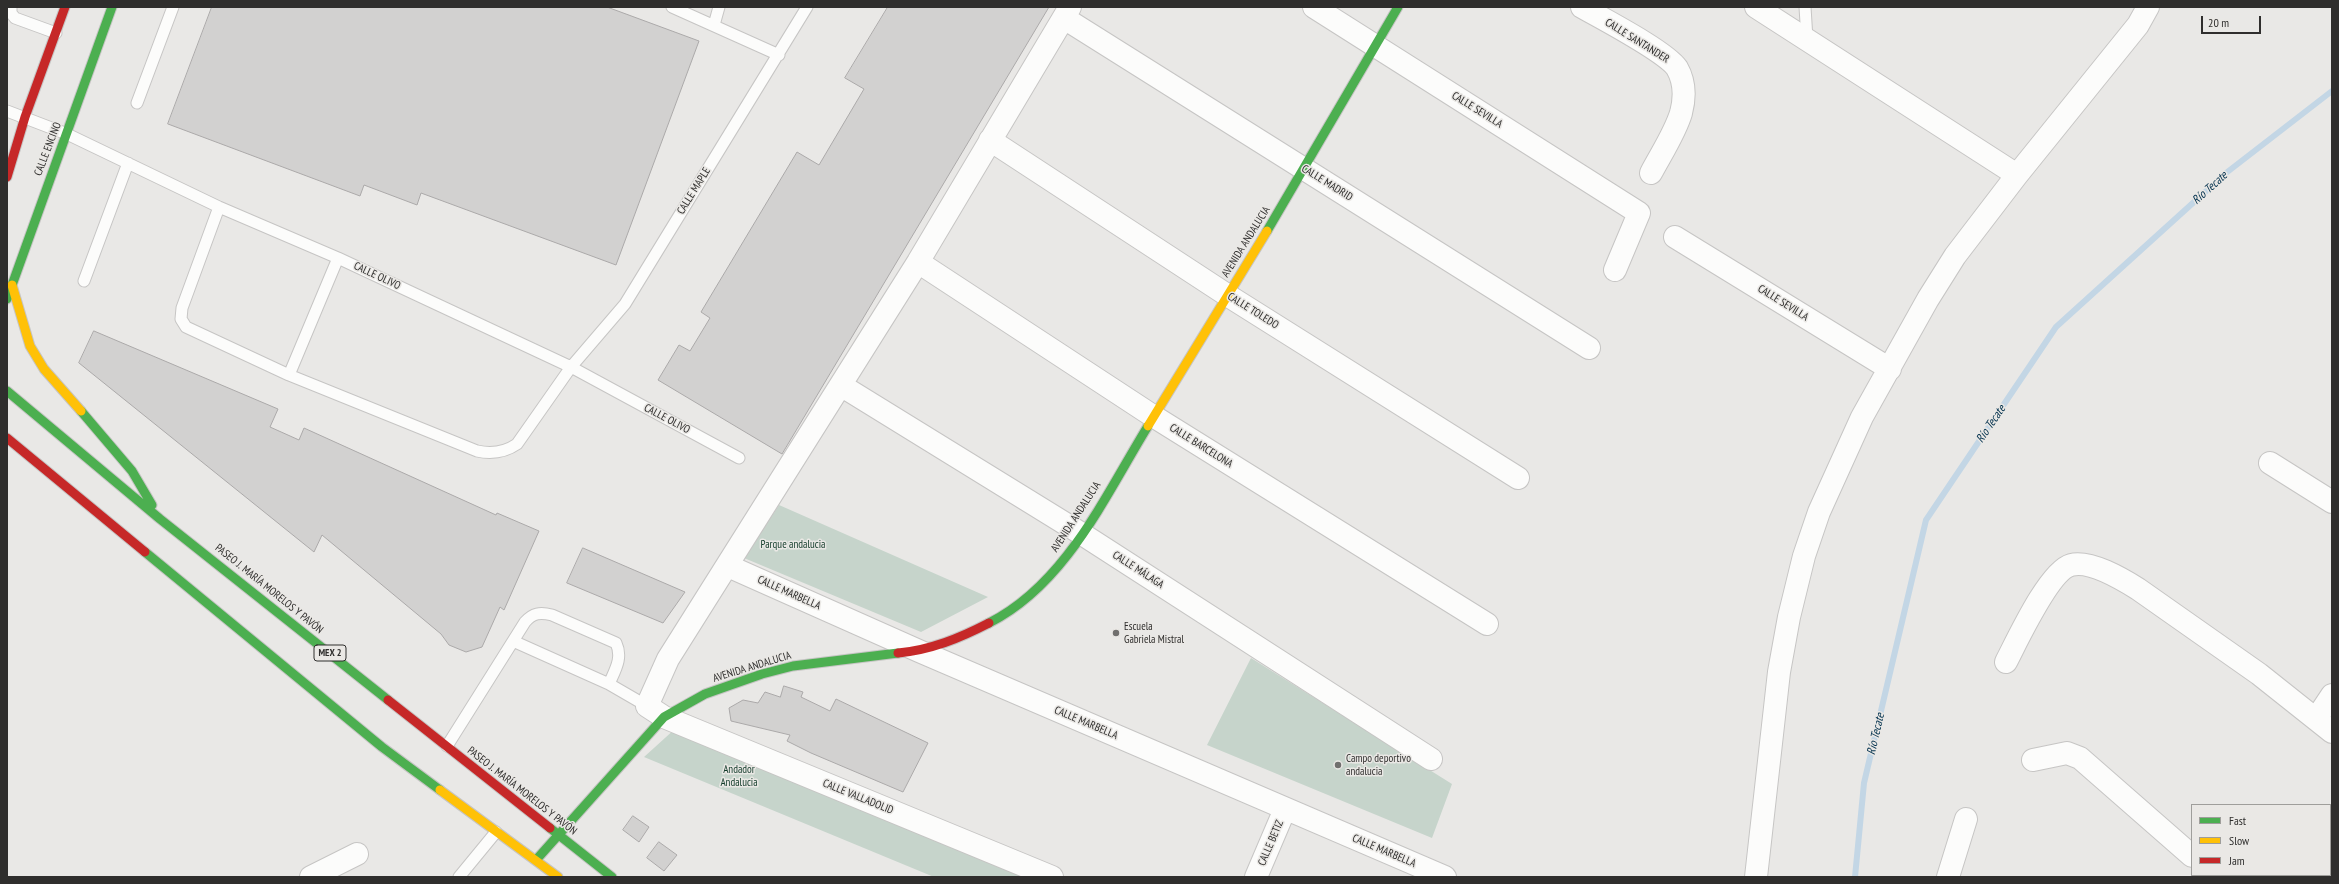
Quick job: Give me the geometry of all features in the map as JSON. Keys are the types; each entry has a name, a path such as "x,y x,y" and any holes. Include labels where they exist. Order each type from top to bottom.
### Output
{"main road":[{"path":"7,177 26,117 65,7"},
{"name":"CALLE ENCINO","path":"7,299 32,223 67,134 112,7"},
{"name":"AVENIDA ANDALUCIA","path":"536,860 655,711 787,667 919,651 965,636 998,619 1028,598 1051,575 1082,534 1305,169 1398,7"},
{"path":"12,285 30,346 44,370 99,430 132,471 160,518"},
{"name":"PASEO J. MARÍA MORELOS Y PAVÓN","path":"7,391 160,518 612,877"},
{"path":"7,438 382,747 558,877"}],"street":[{"name":"CALLE SEVILLA","path":"1314,7 1639,213 1615,270"},
{"name":"CALLE SANTANDER","path":"1582,7 1664,56 1672,63 1681,78 1684,90 1680,114 1651,173"},
{"path":"1756,7 2017,175"},
{"path":"1756,877 1779,672 1789,617 1804,556 1819,512 1862,417 1928,299 1955,256 2017,175 2138,24 2148,7"},
{"path":"655,711 668,659 842,386 918,262 1067,12"},
{"name":"CALLE MADRID","path":"1067,12 1305,169 1589,348"},
{"name":"CALLE TOLEDO","path":"990,140 1227,295 1518,478"},
{"name":"CALLE SEVILLA","path":"1676,238 1890,369"},
{"name":"CALLE BARCELONA","path":"918,262 1153,416 1487,624"},
{"name":"CALLE MÁLAGA","path":"842,386 1082,534 1431,759"},
{"path":"2270,462 2332,502"},
{"path":"2006,662 2046,588 2058,572 2071,565 2088,566 2122,579 2138,589 2259,674 2324,725 2332,695"},
{"name":"CALLE MARBELLA","path":"728,566 919,651 1445,877"},
{"name":"CALLE VALLADOLID","path":"655,711 1052,877"},
{"path":"2032,760 2067,753 2080,758 2191,855"},
{"name":"CALLE BETIZ","path":"1256,877 1285,809"},
{"path":"1948,877 1966,819"},
{"path":"311,877 357,854"}],"lane":[{"path":"12,7 11,13 15,18 56,33"},
{"path":"672,7 778,55"},
{"path":"714,25 719,7"},
{"name":"CALLE MAPLE","path":"219,207 182,308 181,319 186,327 288,375 477,452 494,453 511,449 517,444 571,367 625,304 807,7"},
{"path":"1804,7 1807,39"},
{"path":"137,104 168,8"},
{"name":"CALLE OLIVO","path":"7,111 67,134 219,207 338,258 571,367 739,458"},
{"path":"84,281 128,163"},
{"path":"288,375 338,258"},
{"path":"447,746 513,641 532,615 542,613 552,615 616,643 620,651 619,662 609,684"},
{"path":"513,641 609,684 655,711"},
{"path":"459,877 496,832"}],"green space":[{"name":"Parque andalucia","path":"779,505 988,597 921,632 744,558"},
{"name":"Campo deportivo andalucia","path":"1251,658 1452,784 1432,838 1207,745"},
{"name":"Andador Andalucia","path":"676,728 1032,877 934,877 644,757"}],"building":[{"path":"212,7 607,7 699,41 616,265 421,193 417,205 364,185 360,196 168,124"},
{"path":"888,7 1049,7 782,454 658,380 679,345 690,351 710,318 701,312 797,152 819,165 864,89 845,78"},
{"path":"94,331 278,409 270,427 299,440 304,428 496,515 497,513 539,531 504,610 500,607 482,647 466,652 449,645 441,634 322,535 314,552 79,363"},
{"path":"583,548 685,592 663,623 567,583"},
{"path":"784,686 803,692 801,697 830,711 836,699 928,743 903,792 811,753 787,741 790,735 731,721 729,708 743,700 758,703 765,692 780,697"},
{"path":"633,816 649,827 639,842 623,830"},
{"path":"659,842 677,855 664,871 647,858"}],"waterway":[{"name":"Río Tecate","path":"1855,877 1864,783 1926,520 2056,327 2226,173 2332,91"}],"traffic: fast":[{"path":"7,299 112,7"},
{"path":"1267,231 1398,7"},
{"path":"7,391 160,519 388,700"},
{"path":"81,411 132,471 152,505"},
{"path":"989,623 1016,606 1040,586 1062,562 1099,509 1148,426"},
{"path":"145,552 382,747 440,790"},
{"path":"536,860 664,717 705,694 762,674 793,666 898,653"},
{"path":"550,828 612,877"}],"traffic: slow":[{"path":"1148,426 1267,231"},
{"path":"12,285 30,346 44,369 81,411"},
{"path":"440,790 558,877"}],"traffic: jam":[{"path":"7,177 25,117 65,7"},
{"path":"7,438 145,552"},
{"path":"898,653 934,646 967,634 989,623"},
{"path":"388,700 550,828"}],"place":[{"name":"Escuela Gabriela Mistral","path":"1116,633"},
{"name":"Campo deportivo andalucia","path":"1338,765"}]}
